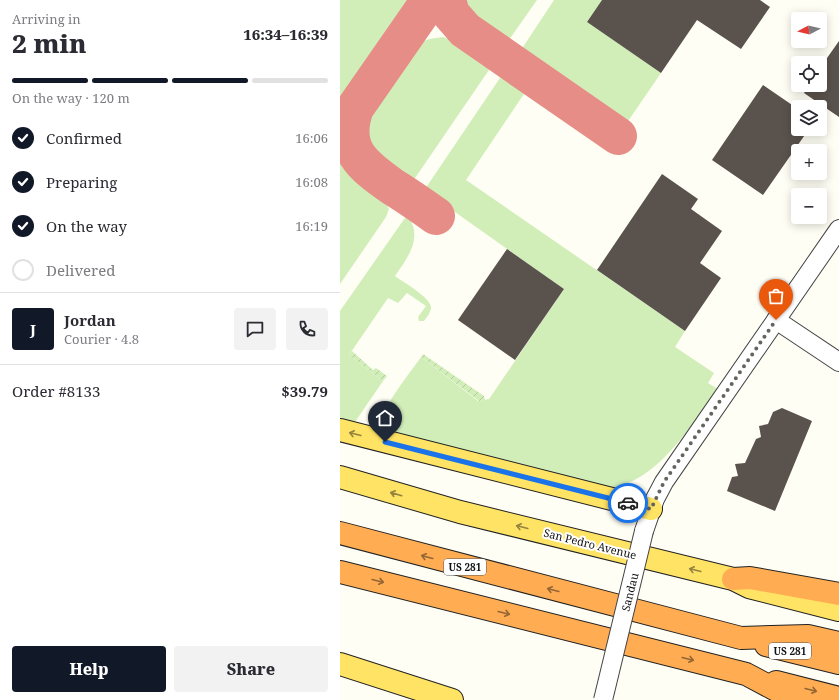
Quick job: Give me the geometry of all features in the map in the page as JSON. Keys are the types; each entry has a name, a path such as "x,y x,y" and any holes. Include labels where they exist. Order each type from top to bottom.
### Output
{"highway":[{"name":"US 281","path":"340,533 839,663"},
{"path":"340,572 839,698"},
{"path":"733,579 750,578 839,594"},
{"path":"741,638 808,636 839,643"},
{"path":"746,674 795,700"}],"main road":[{"path":"340,430 651,509"},
{"name":"San Pedro Avenue","path":"340,477 449,509 733,579 748,587 839,610"},
{"path":"340,664 452,700"}],"street":[{"name":"Sandau","path":"603,700 644,531 651,509 664,482 839,228"},
{"path":"776,320 839,362"}],"green space":[{"path":"340,0 414,0 345,100 340,111"},
{"path":"459,0 537,0 506,44 502,43 476,24 466,13"},
{"path":"554,0 602,0 587,22 661,73 624,127 525,59 522,51 523,47"},
{"path":"443,37 460,43 461,42 493,64 411,184 384,168 372,157 367,151 363,142 362,127 367,115 381,93 409,55 422,42 432,38"},
{"path":"504,72 528,88 466,180 685,331 675,347 714,373 708,383 718,389 684,436 657,465 625,485 606,489 378,431 378,425 387,405 421,357 478,401 489,399 564,289 445,205 423,192"},
{"path":"340,154 348,171 358,181 381,197 389,209 386,217 340,284"},
{"path":"407,215 412,223 414,239 405,262 395,276 416,290 426,299 431,307 430,311 424,321 419,321 418,317 426,306 407,293 398,303 388,298 349,355 383,381 355,422 340,427 340,311"},
{"path":"352,351 373,370 376,368 387,376 383,381 349,355"},
{"path":"423,354 484,396 485,400 479,401 421,357"}],"building":[{"path":"602,0 760,0 770,7 741,49 697,20 661,73 587,22"},
{"path":"839,41 839,117 827,109 827,100 814,100 804,93 827,92 827,58"},
{"path":"763,85 791,104 791,136 804,136 799,144 791,144 791,155 763,195 712,160"},
{"path":"662,174 698,199 691,209 722,231 700,263 721,278 685,331 597,270"},
{"path":"507,249 564,289 515,360 458,320"},
{"path":"782,408 812,421 775,511 727,491 732,477 738,476 735,464 745,463 756,439 761,437 759,426 768,424 773,412"}],"taxiway":[{"path":"430,0 355,108 351,122 350,135 357,155 372,172 436,216"},
{"path":"447,0 451,14 465,30 618,136"}],"way so far":[{"path":"628,503 651,509 658,490 776,320"}],"route":[{"path":"385,442 628,503"}]}
